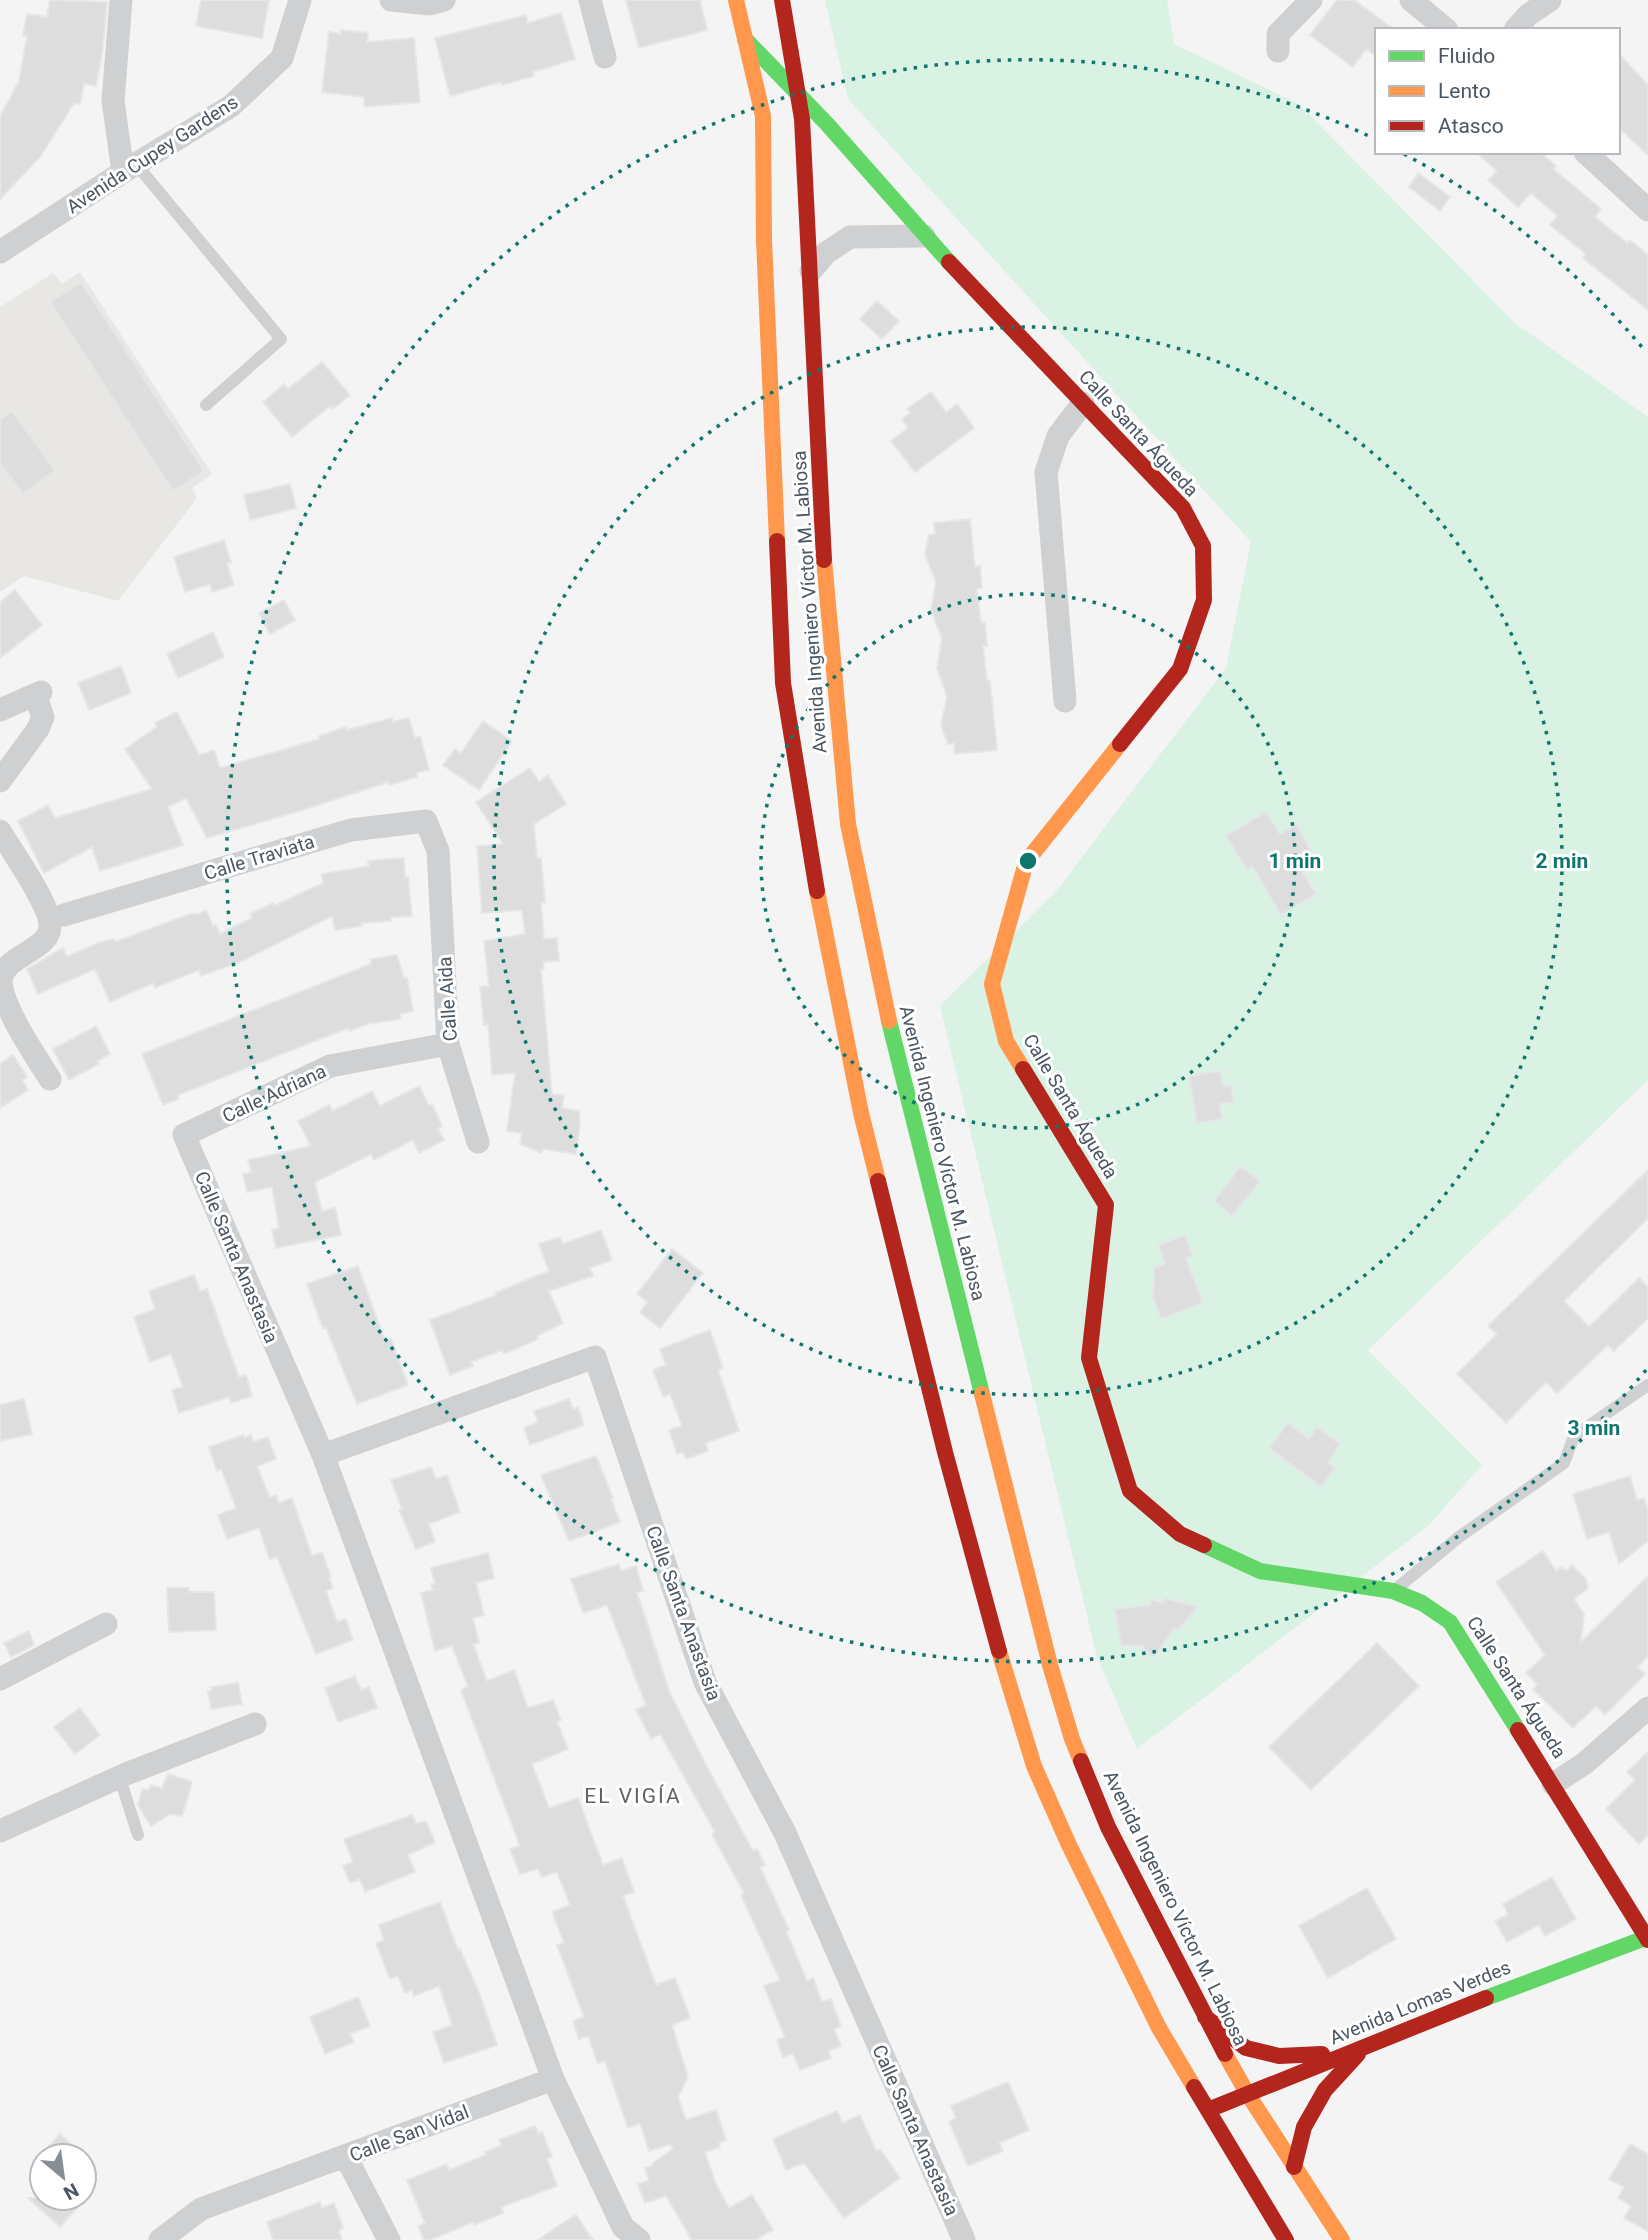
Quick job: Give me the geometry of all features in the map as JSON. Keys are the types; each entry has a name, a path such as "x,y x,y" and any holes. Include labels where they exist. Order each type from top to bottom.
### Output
{"main road":[{"name":"Avenida Ingeniero Víctor M. Labiosa","path":"736,0 763,116 764,240 783,683 808,845 861,1113 949,1465 1003,1666 1034,1766 1069,1845 1159,2028 1286,2240"},
{"name":"Avenida Ingeniero Víctor M. Labiosa","path":"782,0 800,95 824,567 848,824 886,1010 1050,1665 1072,1740 1108,1827 1205,2017 1247,2093 1342,2240"},
{"name":"Calle Santa Águeda","path":"745,38 800,95 924,236 1183,508 1203,546 1204,600 1180,669 1026,862 992,984 1006,1041 1106,1205 1089,1358 1130,1491 1180,1534 1259,1572 1393,1591 1422,1602 1450,1622 1647,1938"},
{"name":"Avenida Lomas Verdes","path":"1208,2110 1364,2046 1647,1938"},
{"path":"1205,2017 1246,2048 1279,2056 1348,2053"},
{"path":"1294,2166 1304,2127 1325,2090 1364,2046"}],"street":[{"path":"121,0 113,101 130,168"},
{"name":"Avenida Cupey Gardens","path":"0,252 231,106 282,58 300,0"},
{"path":"391,0 430,4 444,0"},
{"path":"590,0 606,57"},
{"path":"1278,51 1278,34 1311,0"},
{"path":"1411,0 1445,28"},
{"path":"1517,28 1528,15 1550,0"},
{"path":"1587,154 1648,211"},
{"path":"811,271 826,253 850,237 924,236"},
{"path":"1065,701 1046,472 1058,436 1083,403"},
{"path":"0,710 38,694 43,717 38,729 0,781"},
{"name":"Calle Traviata","path":"64,915 351,830 426,821 438,851"},
{"path":"0,831 30,881 50,926 44,942 8,966 1,980 4,1002 50,1079"},
{"name":"Calle Aida","path":"438,851 448,1044 478,1142"},
{"name":"Calle Adriana","path":"184,1135 330,1066 448,1044"},
{"name":"Calle Santa Anastasia","path":"184,1135 323,1455 552,2079"},
{"name":"Calle Santa Anastasia","path":"323,1455 595,1357 705,1682 785,1833 964,2240"},
{"path":"0,1679 106,1624"},
{"path":"1553,1784 1585,1763 1648,1708"},
{"path":"0,1831 118,1779 255,1724"},
{"path":"552,2079 623,2228 639,2240"},
{"name":"Calle San Vidal","path":"160,2240 201,2209 552,2079"},
{"path":"346,2157 389,2240"}],"lane":[{"path":"130,168 281,339 206,405"},
{"path":"1393,1591 1459,1537 1564,1463 1574,1436 1648,1385"},
{"path":"118,1779 138,1835"}],"shaded area":[{"path":"80,272 212,474 192,488 197,498 118,601 24,576 0,592 0,307 53,273 62,284"}],"green space":[{"path":"825,0 1167,0 1174,44 1299,104 1515,323 1648,417 1648,1080 1368,1350 1482,1465 1429,1525 1137,1749 1097,1657 940,1006 1057,890 1226,668 1251,542 848,99"}],"building":[{"path":"50,0 107,2 96,86 84,83 80,104 74,103 40,157 0,199 0,117 19,81 27,36 23,36 27,14 47,17"},
{"path":"201,0 269,0 262,38 196,26"},
{"path":"626,0 700,0 707,30 639,48"},
{"path":"1337,0 1354,0 1392,28 1375,28 1375,56 1366,49 1353,67 1310,35"},
{"path":"561,13 575,59 533,72 534,76 450,96 435,38 526,15 528,23"},
{"path":"341,30 368,33 367,42 414,38 420,102 365,107 364,97 322,92 329,32 341,34"},
{"path":"1620,55 1648,85 1648,155 1620,129"},
{"path":"1478,154 1542,154 1556,166 1553,169 1601,209 1595,217 1627,243 1630,240 1648,255 1648,310 1583,258 1586,254 1550,225 1557,216 1531,193 1518,207 1488,180 1497,171"},
{"path":"1418,173 1450,197 1440,211 1409,187"},
{"path":"81,282 204,471 173,491 50,302"},
{"path":"877,301 899,321 882,339 860,319"},
{"path":"322,362 350,395 333,409 330,406 292,437 263,402 284,384 288,389"},
{"path":"931,392 946,412 957,404 974,428 915,472 891,441 908,428 902,419 910,413 907,409"},
{"path":"12,411 55,470 23,494 0,463 0,420"},
{"path":"290,484 296,508 250,520 244,495"},
{"path":"970,519 975,567 980,566 982,588 977,589 981,623 985,622 987,646 983,646 987,681 990,681 997,750 955,754 954,743 948,744 941,725 947,697 937,668 942,638 931,610 936,582 925,554 929,535 935,534 934,523"},
{"path":"224,540 234,585 212,592 210,584 185,592 174,557"},
{"path":"15,590 42,625 0,658 0,602"},
{"path":"284,600 295,620 270,634 259,613"},
{"path":"213,632 224,657 178,678 167,654"},
{"path":"121,666 131,693 89,710 78,683"},
{"path":"177,712 199,755 214,750 220,768 320,739 319,736 346,727 347,730 392,718 393,722 409,718 415,738 420,736 429,770 416,773 417,777 389,785 388,782 207,838 186,798 168,807 183,845 100,871 92,847 44,873 18,821 48,805 55,818 152,789 125,749 157,727 155,723"},
{"path":"483,721 512,741 479,790 443,765 455,749 461,753"},
{"path":"530,768 539,782 548,775 566,804 534,824 537,858 541,858 545,902 541,903 544,939 557,938 559,961 543,962 544,969 541,969 552,1094 564,1095 562,1108 579,1111 576,1154 544,1149 541,1153 520,1144 522,1133 507,1131 515,1073 492,1075 488,1024 484,1025 480,987 489,986 484,941 525,934 522,910 482,913 477,846 503,844 476,802"},
{"path":"1266,812 1280,834 1296,824 1319,864 1303,873 1316,894 1281,915 1252,866 1247,870 1226,836"},
{"path":"404,858 412,916 391,917 391,921 362,923 362,926 335,930 332,916 242,961 201,976 199,970 155,988 153,983 110,1002 95,969 38,994 27,969 63,948 67,957 98,943 114,939 115,942 206,910 220,934 252,918 250,914 323,883 322,874 369,866 368,861"},
{"path":"397,955 404,978 407,978 413,1011 400,1014 401,1019 367,1024 350,1031 348,1028 178,1095 179,1099 163,1105 142,1054 371,964 371,959"},
{"path":"96,1026 110,1054 97,1061 99,1064 69,1080 53,1049"},
{"path":"13,1055 27,1077 22,1080 28,1090 0,1108 0,1064"},
{"path":"1220,1071 1223,1086 1231,1085 1234,1102 1220,1104 1222,1119 1197,1123 1189,1076"},
{"path":"419,1086 429,1106 432,1104 442,1126 438,1129 444,1140 419,1153 413,1140 374,1160 371,1154 315,1182 322,1211 335,1208 341,1235 276,1248 272,1230 279,1228 272,1187 247,1192 243,1174 251,1172 248,1160 311,1146 298,1121 329,1105 333,1111 372,1091 380,1106"},
{"path":"1241,1166 1260,1181 1232,1216 1214,1201"},
{"path":"1648,1170 1648,1218 1564,1301 1589,1327 1639,1278 1648,1287 1648,1318 1614,1351 1608,1345 1557,1393 1546,1382 1506,1423 1457,1374 1497,1334 1488,1326"},
{"path":"601,1230 612,1260 590,1268 593,1276 549,1291 563,1323 537,1336 538,1339 504,1354 502,1350 471,1362 473,1366 450,1375 430,1320 549,1271 539,1244 560,1237 563,1244"},
{"path":"1185,1235 1193,1256 1186,1258 1203,1303 1161,1319 1153,1298 1154,1268 1165,1263 1158,1245"},
{"path":"672,1249 703,1273 660,1328 640,1312 648,1302 637,1294"},
{"path":"358,1266 385,1341 391,1339 408,1385 357,1404 326,1328 323,1329 307,1284"},
{"path":"194,1275 200,1291 207,1289 239,1377 246,1375 252,1396 231,1403 229,1397 179,1413 172,1390 183,1387 171,1354 150,1362 134,1317 155,1309 149,1291"},
{"path":"710,1330 723,1368 718,1370 739,1431 706,1443 708,1451 686,1459 683,1452 677,1454 669,1430 682,1426 670,1394 663,1397 653,1370 666,1365 660,1349"},
{"path":"24,1399 32,1434 0,1441 0,1405"},
{"path":"569,1399 573,1409 578,1407 584,1425 530,1445 524,1428 538,1422 534,1411"},
{"path":"1288,1423 1309,1439 1317,1427 1340,1444 1328,1462 1335,1468 1321,1487 1269,1448"},
{"path":"243,1435 244,1438 251,1435 253,1442 268,1437 276,1459 257,1466 270,1498 276,1495 279,1503 292,1498 312,1556 322,1552 333,1588 326,1591 337,1622 346,1619 353,1640 316,1654 277,1557 270,1560 259,1528 227,1539 218,1515 236,1508 221,1469 217,1471 209,1447"},
{"path":"596,1456 620,1522 569,1541 541,1475"},
{"path":"431,1467 436,1479 447,1475 460,1512 429,1524 435,1542 416,1549 399,1510 402,1509 391,1480"},
{"path":"1630,1476 1637,1500 1644,1498 1648,1511 1648,1541 1619,1564 1609,1532 1587,1539 1573,1494"},
{"path":"1543,1551 1556,1571 1561,1567 1566,1571 1572,1565 1586,1579 1588,1588 1574,1599 1584,1614 1581,1642 1648,1576 1648,1656 1638,1667 1645,1674 1605,1715 1596,1706 1573,1728 1533,1689 1538,1685 1526,1673 1545,1655 1496,1582"},
{"path":"488,1553 494,1578 476,1583 484,1615 473,1618 479,1643 473,1644 487,1681 514,1670 528,1708 553,1700 561,1720 557,1722 568,1749 532,1764 549,1808 578,1798 603,1865 622,1858 634,1892 623,1896 656,1985 675,1978 690,2018 672,2025 688,2077 678,2097 686,2120 716,2110 726,2140 719,2143 720,2147 705,2152 716,2184 729,2208 752,2195 773,2230 755,2240 692,2240 666,2196 645,2203 638,2184 649,2180 645,2168 673,2149 670,2144 649,2151 640,2123 628,2128 605,2061 598,2064 588,2036 579,2039 573,2021 584,2017 557,1945 564,1943 552,1912 570,1905 557,1872 542,1877 538,1869 520,1874 510,1849 520,1846 461,1690 468,1687 452,1646 435,1651 421,1593 433,1590 431,1584 435,1584 431,1568"},
{"path":"619,1564 621,1571 636,1566 643,1591 637,1593 670,1693 753,1851 757,1849 765,1865 760,1867 789,1930 786,1931 807,1981 813,1978 822,2002 831,1999 841,2026 834,2029 841,2046 828,2051 831,2058 800,2070 793,2053 783,2057 777,2040 785,2037 764,1986 780,1980 741,1895 744,1893 712,1834 715,1832 660,1734 651,1739 636,1710 646,1705 607,1605 583,1613 571,1579"},
{"path":"167,1588 189,1588 189,1592 214,1592 216,1630 169,1632"},
{"path":"1165,1598 1198,1607 1178,1630 1174,1628 1154,1658 1142,1646 1121,1645 1115,1609 1150,1605 1152,1599 1163,1603"},
{"path":"29,1631 34,1645 11,1657 4,1643"},
{"path":"1377,1643 1419,1686 1311,1790 1269,1747"},
{"path":"355,1676 361,1690 369,1687 377,1708 338,1722 325,1688"},
{"path":"238,1683 242,1704 211,1709 208,1691 212,1691 211,1687"},
{"path":"80,1708 100,1735 75,1754 54,1727"},
{"path":"1648,1752 1648,1835 1639,1844 1606,1809 1635,1780 1627,1772"},
{"path":"168,1774 192,1783 182,1816 170,1814 151,1826 138,1805 142,1789 149,1790 151,1785 162,1788"},
{"path":"412,1815 416,1824 426,1821 435,1842 408,1855 415,1872 365,1892 360,1879 350,1883 343,1866 353,1862 344,1839"},
{"path":"1552,1877 1576,1919 1545,1936 1539,1925 1507,1942 1495,1921 1508,1914 1503,1904"},
{"path":"1367,1888 1396,1939 1328,1978 1299,1926"},
{"path":"440,1902 458,1950 460,1949 479,1992 497,2045 444,2063 433,2032 452,2025 439,1986 414,1996 412,1990 405,1993 398,1976 390,1979 376,1943 384,1940 379,1925"},
{"path":"358,1997 370,2026 350,2034 354,2042 325,2054 310,2017"},
{"path":"1008,2082 1029,2130 999,2143 1003,2151 968,2166 949,2122 956,2118 951,2106"},
{"path":"837,2111 843,2123 860,2115 876,2151 880,2149 900,2178 844,2218 804,2163 786,2170 773,2139"},
{"path":"535,2126 539,2134 542,2132 552,2157 547,2159 557,2186 501,2207 503,2213 474,2225 473,2222 424,2240 418,2226 425,2223 407,2180 447,2164 449,2170 486,2155 485,2152 502,2145 499,2140"},
{"path":"60,2134 69,2142 53,2142"},
{"path":"1630,2144 1648,2154 1648,2231 1624,2218 1631,2206 1618,2198 1624,2187 1609,2179"},
{"path":"320,2202 322,2208 334,2203 343,2228 339,2230 342,2240 273,2240 267,2222"},
{"path":"43,2212 73,2212 60,2227"},
{"path":"576,2215 593,2240 538,2240 561,2224"}],"traffic: fast":[{"path":"745,39 827,124 949,262"},
{"path":"889,1021 982,1394"},
{"path":"1204,1545 1260,1571 1393,1591 1422,1603 1450,1622 1518,1730"},
{"path":"1486,1998 1648,1937"}],"traffic: slow":[{"path":"736,0 763,116 764,240 777,541"},
{"path":"824,560 848,824 889,1021"},
{"path":"1023,1069 1006,1041 992,984 1026,862 1120,744"},
{"path":"817,891 861,1113 878,1181"},
{"path":"982,1394 1050,1665 1081,1761"},
{"path":"999,1651 1034,1766 1069,1845 1159,2028 1194,2087"},
{"path":"1225,2054 1247,2093 1342,2240"}],"traffic: jam":[{"path":"782,0 802,119 824,560"},
{"path":"949,262 1183,508 1203,546 1204,600 1180,669 1120,744"},
{"path":"777,541 783,683 817,891"},
{"path":"1023,1069 1106,1205 1089,1358 1130,1491 1180,1534 1204,1545"},
{"path":"878,1181 945,1452 999,1651"},
{"path":"1518,1730 1648,1940"},
{"path":"1081,1761 1108,1827 1225,2054"},
{"path":"1208,2110 1486,1998"},
{"path":"1205,2017 1246,2048 1279,2056 1322,2054"},
{"path":"1294,2167 1304,2127 1325,2090 1358,2054"},
{"path":"1194,2087 1286,2240"}],"district":[{"name":"EL VIGÍA","path":"633,1796"}]}
